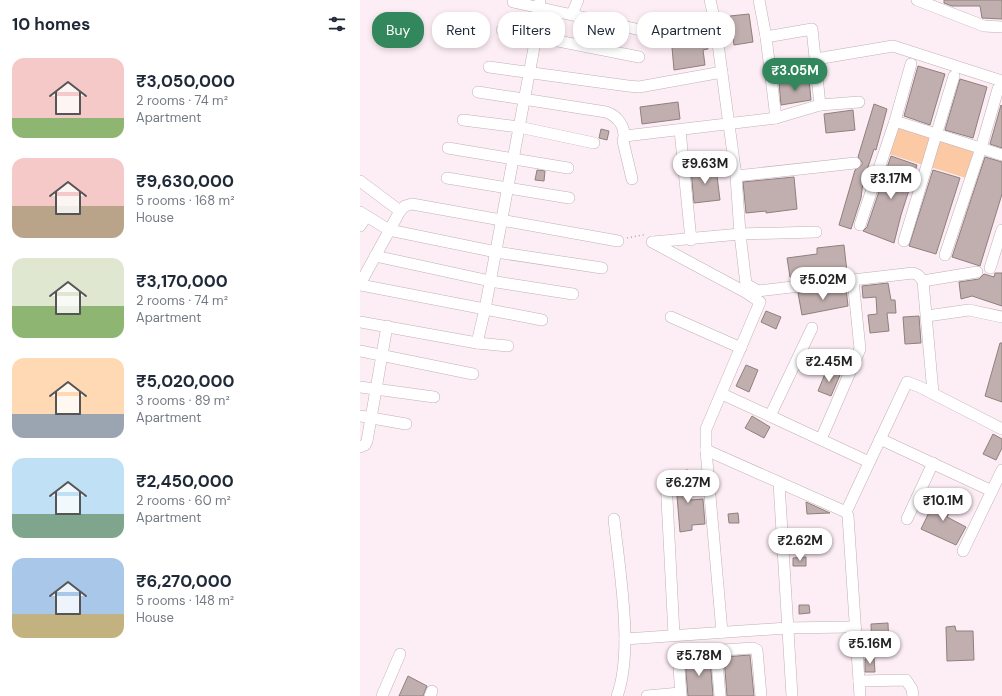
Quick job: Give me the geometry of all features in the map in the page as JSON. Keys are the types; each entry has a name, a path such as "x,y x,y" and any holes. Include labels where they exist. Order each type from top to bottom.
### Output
{"street":[{"path":"572,14 578,0"},
{"path":"710,0 713,12"},
{"path":"760,0 776,118"},
{"path":"916,0 1000,31"},
{"path":"513,2 540,3 572,14 637,28"},
{"path":"766,37 812,29 820,105"},
{"path":"565,43 639,57"},
{"path":"816,59 893,46 1000,85 946,255"},
{"path":"477,343 496,252 534,48"},
{"path":"719,48 736,176 740,234 746,284 758,291 913,273 918,275 923,281 933,393"},
{"path":"860,225 911,64"},
{"path":"489,67 579,81 639,86 722,72"},
{"path":"904,241 938,134 954,76"},
{"path":"478,92 606,112 615,115 621,123 625,136 623,141 632,179"},
{"path":"625,136 776,118 820,105 859,102"},
{"path":"463,120 519,127 594,143"},
{"path":"894,120 1002,155"},
{"path":"680,130 691,240"},
{"path":"448,148 513,157 568,168"},
{"path":"736,176 855,163"},
{"path":"447,178 569,198"},
{"path":"360,181 400,211"},
{"path":"542,320 360,284 400,211 405,206 412,204 618,241"},
{"path":"360,226 362,215 390,230 496,252 602,268"},
{"path":"990,268 1002,230"},
{"path":"652,242 691,240 740,234 816,232"},
{"path":"652,242 747,293 760,302 706,429 706,450 722,632"},
{"path":"375,256 490,281 572,294"},
{"path":"923,281 977,272"},
{"path":"821,439 860,349 853,280"},
{"path":"927,316 969,310 1002,317"},
{"path":"671,317 741,348"},
{"path":"360,322 477,343 508,346"},
{"path":"360,447 365,445 365,417 376,389 387,326"},
{"path":"770,416 812,328"},
{"path":"360,351 382,354 473,374"},
{"path":"853,696 844,517 907,382 933,393 1002,429"},
{"path":"360,387 434,397"},
{"path":"722,394 869,462"},
{"path":"365,417 406,424"},
{"path":"880,439 992,491"},
{"path":"706,450 779,483 844,517"},
{"path":"907,519 933,464"},
{"path":"963,551 1002,470"},
{"path":"666,479 674,635"},
{"path":"779,483 792,696"},
{"path":"844,517 860,696"},
{"path":"614,519 625,639 621,684 617,696"},
{"path":"625,639 787,628 849,626"},
{"path":"647,696 680,695 678,653 756,648 761,696"},
{"path":"716,650 720,696"},
{"path":"382,696 400,654"},
{"path":"859,681 906,680 912,689 913,696"}],"path":[{"path":"618,241 643,235 652,242"}],"shaded area":[{"path":"895,124 933,136 923,165 886,153"},
{"path":"939,139 975,150 966,178 930,167"}],"building":[{"path":"944,0 1002,0 1002,19 982,18 980,6 952,6 944,3"},
{"path":"749,14 753,42 735,45 735,15"},
{"path":"672,48 708,48 703,50 705,65 674,70"},
{"path":"918,66 945,74 930,125 904,116"},
{"path":"809,79 811,100 781,105 779,82"},
{"path":"960,79 987,87 973,138 945,130"},
{"path":"678,102 680,119 642,124 640,107"},
{"path":"874,104 887,109 876,150 874,149 863,182 861,198 851,229 839,225 855,170 862,165 862,162 858,157"},
{"path":"1001,105 1002,106 1002,148 990,144"},
{"path":"853,110 855,130 826,133 824,114"},
{"path":"601,129 609,131 607,140 599,138"},
{"path":"891,156 917,165 901,215 894,243 863,231 867,227"},
{"path":"985,157 1002,162 1002,194 980,266 952,257"},
{"path":"716,168 720,200 694,203 691,170"},
{"path":"537,170 545,171 544,181 535,180"},
{"path":"933,170 960,178 936,254 909,246"},
{"path":"794,177 797,209 766,213 766,211 746,213 743,182"},
{"path":"844,245 847,272 790,277 787,258 817,254 817,248"},
{"path":"995,273 1002,273 1002,306 972,296 961,299 959,282 979,279 984,274 994,277"},
{"path":"888,283 891,300 895,300 896,313 887,313 889,331 870,333 868,315 877,314 876,297 863,298 862,286"},
{"path":"846,288 848,306 802,315 798,293"},
{"path":"766,311 781,317 776,329 761,322"},
{"path":"919,316 921,343 905,344 903,317"},
{"path":"1000,343 1002,343 1002,402 985,396"},
{"path":"746,365 758,370 749,392 736,386"},
{"path":"827,369 840,375 831,396 818,391"},
{"path":"752,416 770,427 764,438 745,428"},
{"path":"993,434 1002,439 1002,448 996,460 983,454"},
{"path":"688,470 691,500 703,499 705,524 692,525 692,530 680,532 675,472"},
{"path":"938,494 954,502 947,517 966,527 956,545 921,529"},
{"path":"806,502 830,513 807,514"},
{"path":"738,513 739,523 729,523 728,514"},
{"path":"806,557 806,566 793,566 793,558"},
{"path":"799,605 809,605 810,613 799,614"},
{"path":"888,623 889,652 872,652 871,624"},
{"path":"955,626 956,631 973,631 974,660 947,661 946,627"},
{"path":"750,655 754,696 727,696 724,657"},
{"path":"710,658 713,696 688,696 685,660"},
{"path":"874,658 875,672 865,672 865,659"},
{"path":"408,676 427,686 423,696 399,696"}]}
